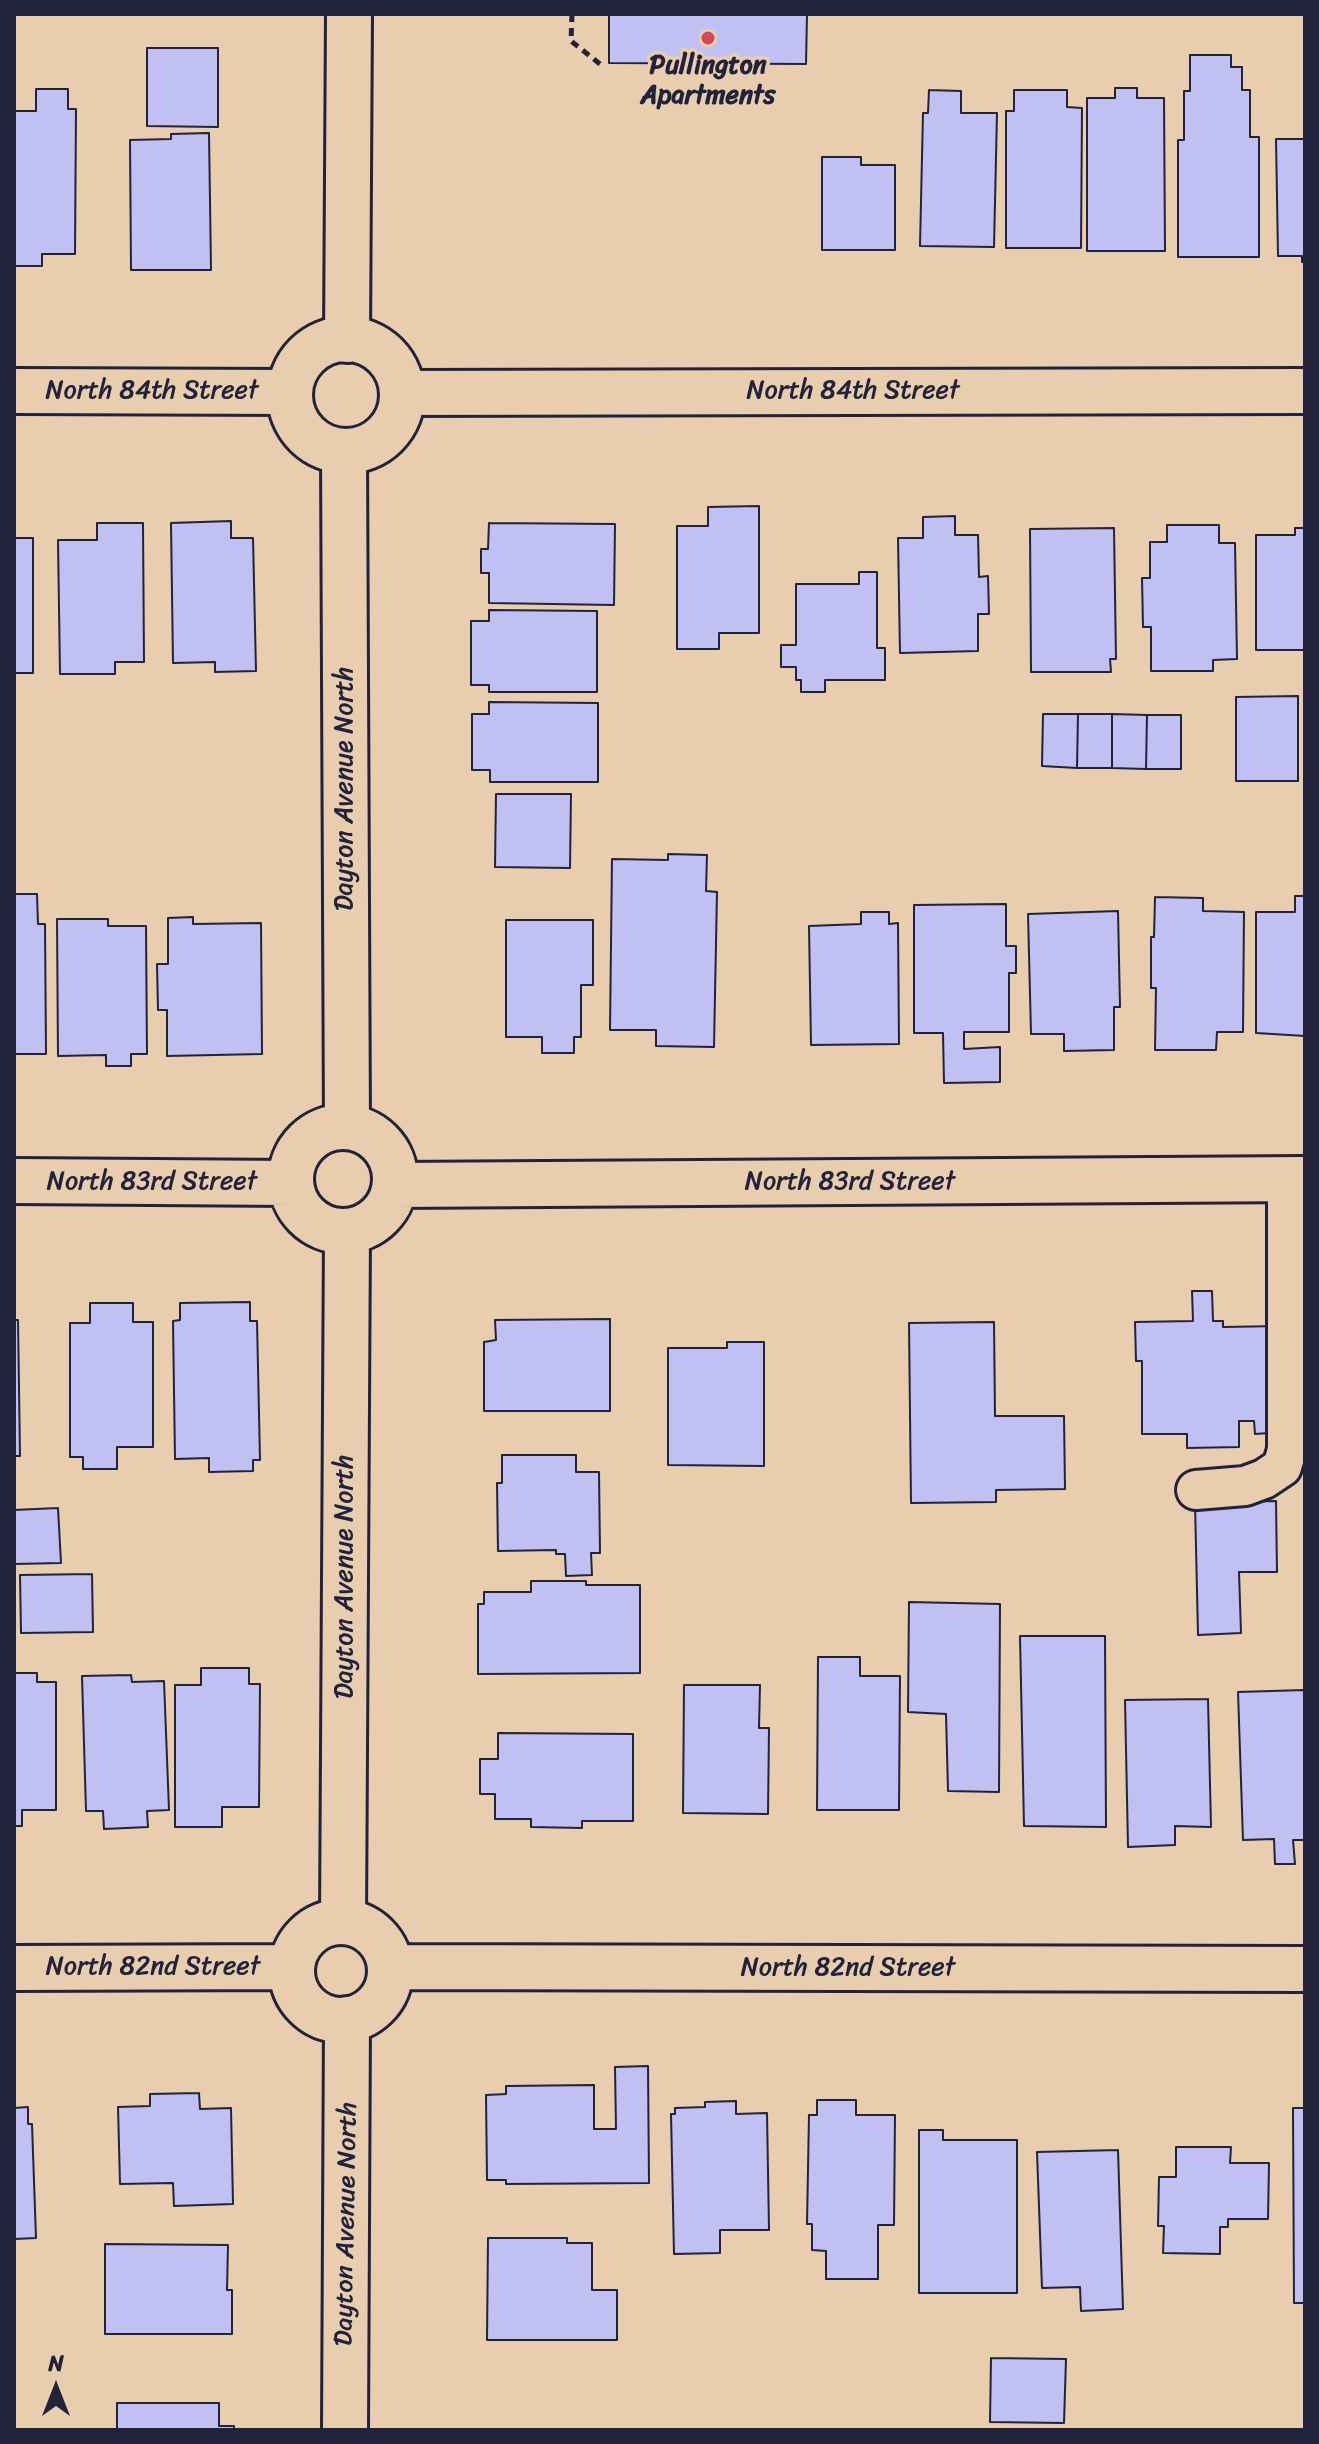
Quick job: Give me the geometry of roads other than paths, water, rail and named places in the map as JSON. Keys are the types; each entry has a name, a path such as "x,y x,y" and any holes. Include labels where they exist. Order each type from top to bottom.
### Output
{"street":[{"path":"347,340 349,14"},
{"path":"354,338 372,345 388,357 398,373 402,393 400,413 390,429 376,442 358,450 338,451 304,433 289,403 289,392 295,369 305,356 318,345 347,340 354,338"},
{"name":"North 84th Street","path":"14,391 289,392"},
{"name":"North 84th Street","path":"402,393 1305,391"},
{"name":"Dayton Avenue North","path":"344,451 347,1127"},
{"path":"347,1127 374,1138 386,1150 394,1167 395,1185 390,1202 379,1216 347,1233 315,1223 303,1212 291,1183 292,1166 309,1139 323,1131 347,1127"},
{"name":"North 83rd Street","path":"395,1185 1296,1179"},
{"name":"North 83rd Street","path":"14,1181 291,1183"},
{"name":"Dayton Avenue North","path":"343,1922 347,1233"},
{"path":"343,1922 364,1926 378,1936 391,1967 389,1984 382,1999 370,2011 347,2019 324,2017 310,2009 293,1983 292,1967 295,1951 316,1927 343,1922"},
{"name":"North 82nd Street","path":"14,1968 292,1967"},
{"name":"North 82nd Street","path":"391,1967 1305,1969"},
{"name":"Dayton Avenue North","path":"345,2430 347,2019"}],"lane":[{"path":"1196,1490 1245,1486 1264,1479 1282,1467 1287,1450 1296,1179"}],"place":[{"name":"Pullington Apartments","path":"708,38"}]}
